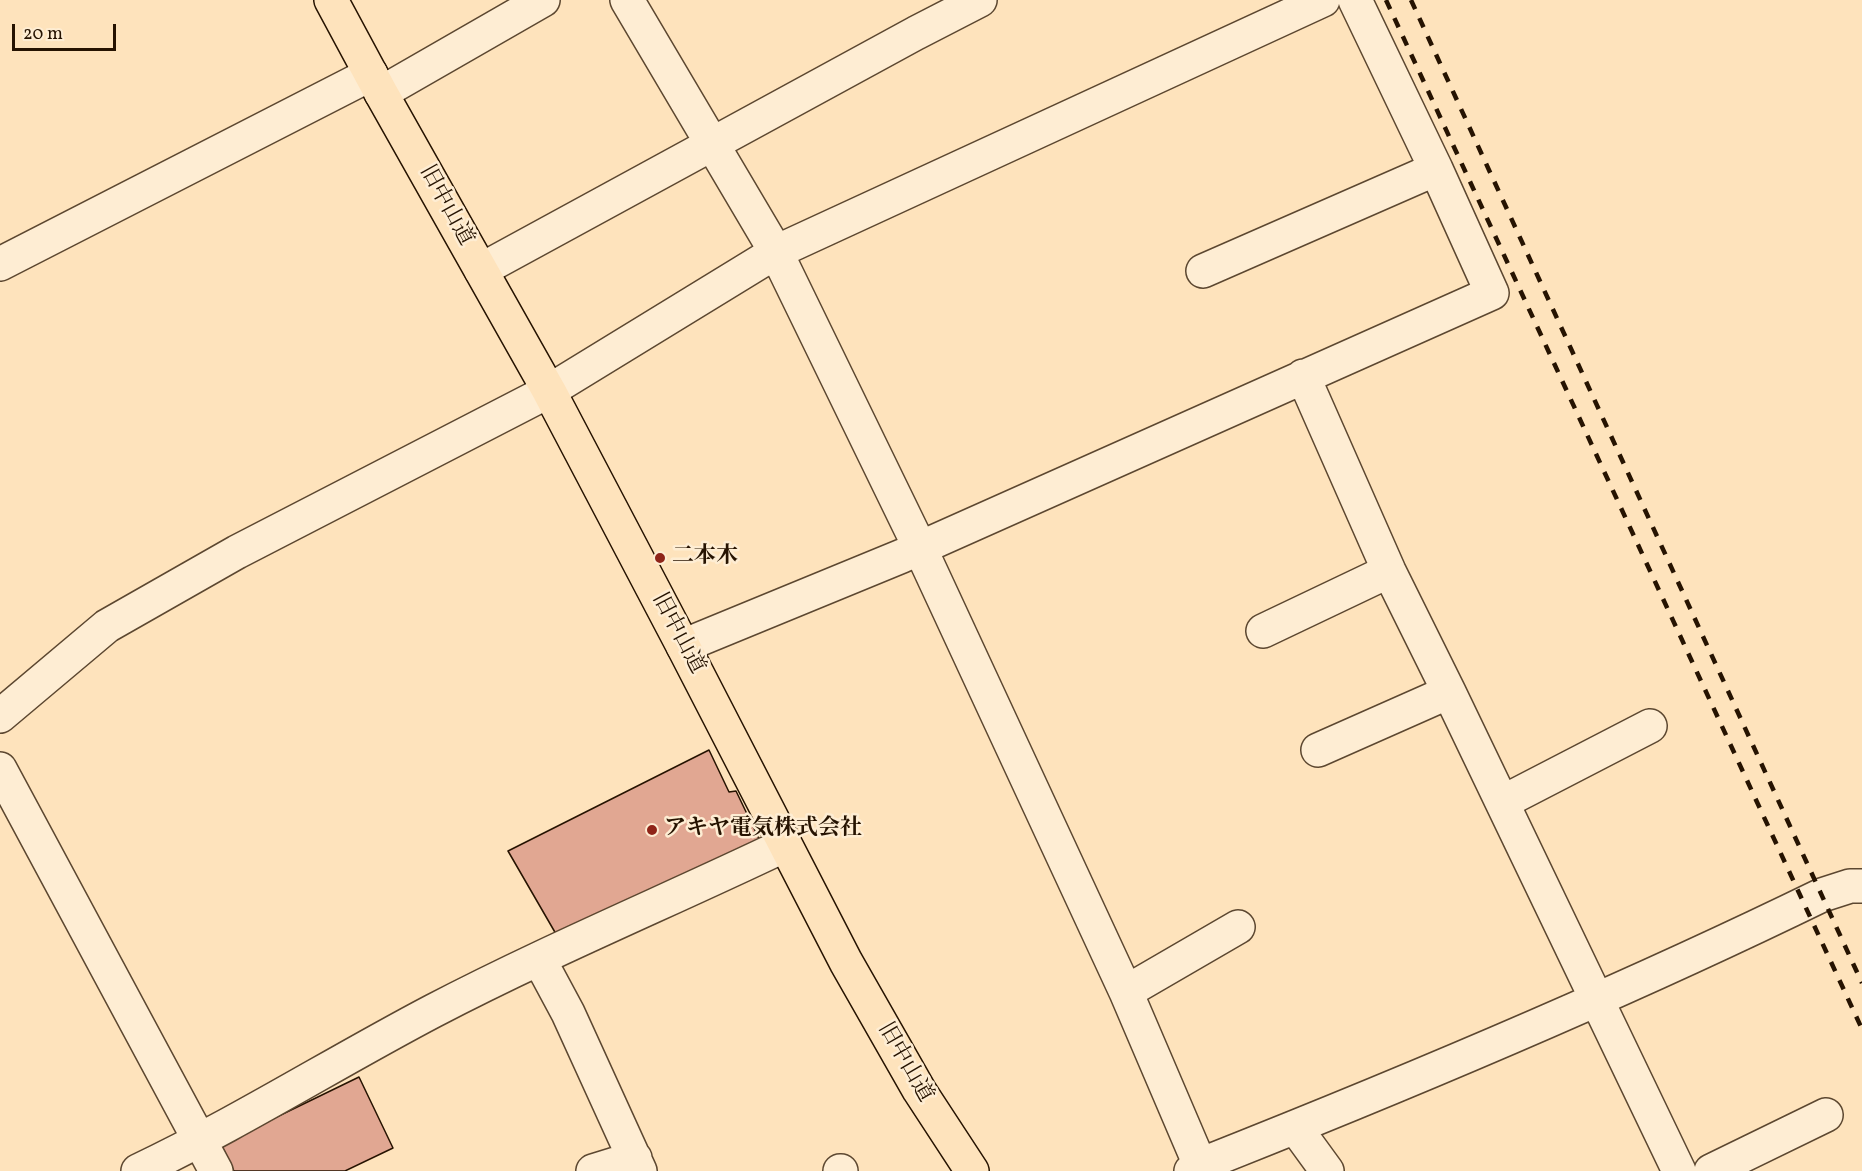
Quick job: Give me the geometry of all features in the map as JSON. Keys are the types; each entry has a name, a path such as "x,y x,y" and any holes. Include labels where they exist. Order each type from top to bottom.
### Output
{"main road":[{"name":"旧中山道","path":"332,0 376,83 549,391 862,991 919,1090 972,1171"}],"street":[{"path":"0,264 543,0"},
{"path":"627,0 776,252 920,548 1126,992 1196,1168 1598,1000 1822,895 1850,886 1862,886"},
{"path":"481,270 980,0"},
{"path":"0,716 107,626 237,552 549,391 776,252 1323,0"},
{"path":"683,646 920,548 1492,293 1355,0"},
{"path":"1203,271 1436,169"},
{"path":"1303,376 1389,571 1503,802 1679,1171"},
{"path":"1263,631 1389,571"},
{"path":"1318,750 1449,692"},
{"path":"1503,802 1650,726"},
{"path":"0,769 216,1171"},
{"path":"138,1171 201,1141 432,1012 785,845"},
{"path":"1126,992 1238,927"},
{"path":"539,960 568,1013 637,1165 593,1171"},
{"path":"1711,1171 1826,1114"},
{"path":"1295,1127 1327,1171"}],"building":[{"name":"アキヤ電気株式会社","path":"709,750 729,792 736,791 761,843 556,934 508,851"},
{"path":"359,1077 393,1148 345,1171 234,1171 221,1144"}],"railway":[{"path":"1386,0 1862,1029"},
{"path":"1411,0 1862,983"}],"place":[{"name":"二本木","path":"660,558"},
{"name":"アキヤ電気株式会社","path":"652,830"}]}
